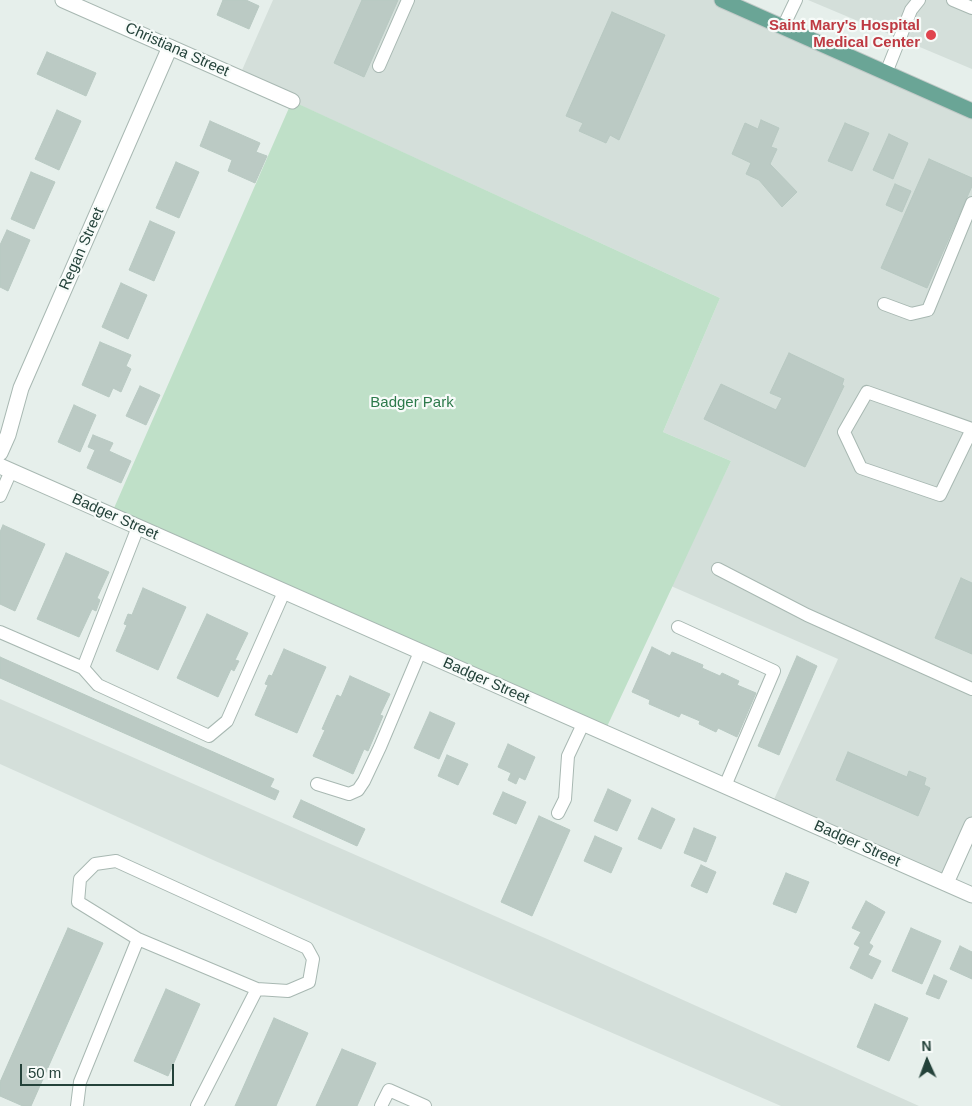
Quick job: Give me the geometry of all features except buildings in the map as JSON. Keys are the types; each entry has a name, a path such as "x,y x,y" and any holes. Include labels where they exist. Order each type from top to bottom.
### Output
{"main road":[{"path":"722,0 972,111"}],"street":[{"name":"Christiana Street","path":"63,0 292,100"},
{"name":"Regan Street","path":"0,453 8,435 21,388 170,47"},
{"name":"Badger Street","path":"6,468 972,895"},
{"path":"946,883 972,825"}],"lane":[{"path":"379,66 408,0"},
{"path":"783,27 796,0"},
{"path":"886,73 911,10 919,0"},
{"path":"953,0 972,8"},
{"path":"884,304 911,314 928,310 972,203"},
{"path":"867,392 972,429 940,494 861,468 844,432 867,392"},
{"path":"0,496 6,468"},
{"path":"83,668 138,527"},
{"path":"718,569 807,615 972,689"},
{"path":"0,632 83,668 98,685 209,736 227,722 284,592"},
{"path":"678,627 774,671 725,786"},
{"path":"317,784 349,794 358,790 380,747 420,652"},
{"path":"558,813 565,799 568,756 583,724"},
{"path":"116,861 307,948 313,959 309,982 288,991 257,989 138,939 78,902 80,879 95,864 116,861"},
{"path":"77,1106 80,1082 138,939"},
{"path":"197,1106 257,989"},
{"path":"381,1106 389,1090 424,1106"}],"shaded area":[{"path":"273,0 722,0 972,111 972,825 946,883 771,806 838,659 671,586 731,461 663,432 720,298 239,77"},
{"name":"Saint Mary's Hospital Medical Center","path":"808,0 972,0 972,69"},
{"path":"0,699 554,942 919,1106 781,1106 213,860 0,764"}],"green space":[{"name":"Badger Park","path":"292,101 720,298 663,432 731,461 604,733 111,515"}],"place":[{"name":"Saint Mary's Hospital Medical Center","path":"931,35"}]}
